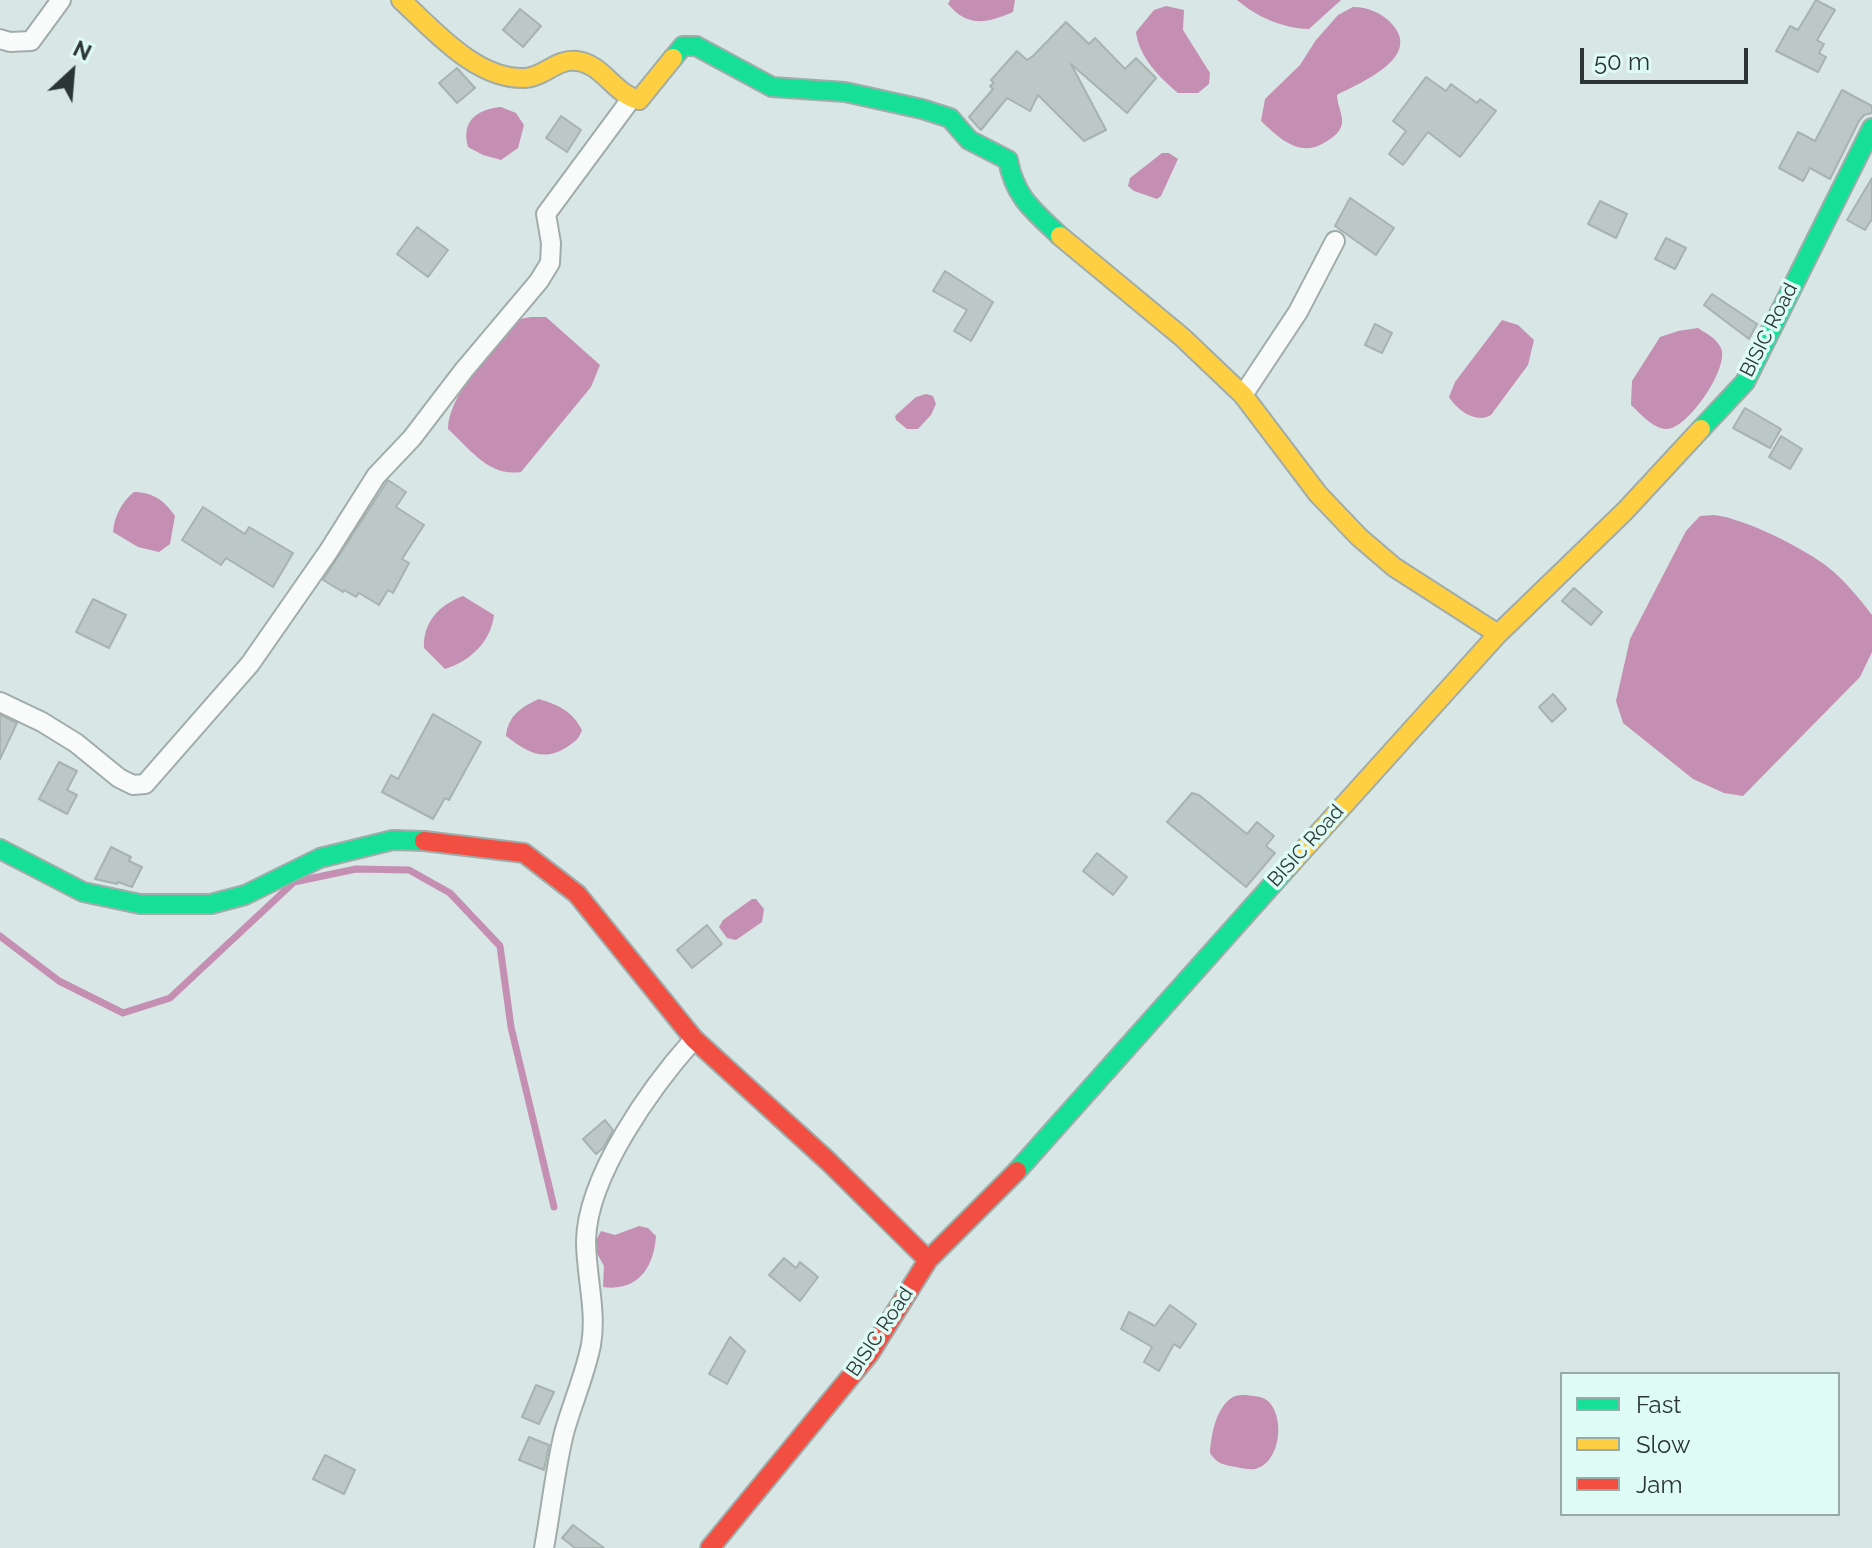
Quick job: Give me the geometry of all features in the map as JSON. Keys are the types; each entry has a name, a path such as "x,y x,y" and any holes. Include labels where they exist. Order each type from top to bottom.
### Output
{"street":[{"path":"0,39 31,41 61,0"},
{"path":"401,0 490,73 509,79 544,74 560,62 580,60 631,99 639,100 683,46 696,46 772,87 845,92 950,118 969,140 1008,160 1012,183 1025,203 1081,256 1182,337 1243,395 1318,494 1359,537 1394,567 1498,634"},
{"path":"0,702 76,743 119,778 133,785 145,784 250,664 328,552 376,476 412,438 539,281 550,263 551,243 546,214 631,99"},
{"name":"BISIC Road","path":"710,1548 870,1353 928,1260 1036,1152 1151,1019 1498,634 1625,511 1745,382 1872,128"},
{"path":"1243,395 1298,312 1335,241"},
{"path":"0,849 83,892 140,904 211,904 245,895 320,858 393,840 439,842 524,853 577,894 694,1039 829,1162 928,1260"},
{"path":"544,1548 564,1435 591,1344 590,1274 586,1243 589,1213 615,1151 668,1068 694,1039"}],"shaded area":[{"path":"950,0 1015,0 1013,12 978,21 955,12 948,4"},
{"path":"1237,0 1341,0 1309,29 1270,20"},
{"path":"1166,6 1184,10 1183,30 1210,73 1209,84 1198,93 1178,93 1151,66 1141,50 1136,32 1154,10"},
{"path":"1353,7 1374,11 1388,20 1399,36 1400,48 1384,68 1337,95 1342,123 1336,135 1313,147 1297,147 1261,121 1265,99 1300,65 1338,15"},
{"path":"501,107 516,113 524,125 518,148 501,160 468,147 466,138 473,118 485,110"},
{"path":"1162,153 1169,153 1178,159 1161,196 1157,199 1128,186 1130,178"},
{"path":"546,317 600,365 591,387 521,472 510,472 481,460 448,429 456,402 474,372 515,320"},
{"path":"1502,320 1518,325 1534,340 1528,365 1491,415 1473,417 1457,407 1449,397 1455,382"},
{"path":"1698,328 1721,348 1719,369 1695,410 1674,427 1661,428 1631,405 1632,381 1660,337"},
{"path":"926,394 933,396 936,404 931,415 918,429 907,429 895,416 916,397"},
{"path":"134,492 158,498 175,516 170,544 159,552 138,547 113,532 119,510"},
{"path":"1714,515 1758,528 1819,560 1846,584 1872,615 1872,652 1860,677 1743,796 1724,793 1693,779 1623,723 1616,701 1630,639 1686,531 1700,516"},
{"path":"463,596 494,615 492,624 478,649 463,661 445,669 424,648 426,630 440,610"},
{"path":"539,699 564,710 582,730 574,742 553,754 529,751 506,736 509,723 516,713"},
{"path":"756,899 764,909 762,922 736,940 727,938 719,927 723,920"},
{"path":"639,1226 648,1228 656,1236 648,1267 626,1286 603,1287 604,1266 593,1246 601,1231 615,1235"},
{"path":"1246,1395 1265,1399 1272,1405 1278,1425 1276,1448 1271,1457 1264,1465 1253,1469 1221,1463 1210,1453 1213,1430 1222,1407 1233,1397"}],"building":[{"path":"1816,0 1835,10 1817,40 1824,44 1819,53 1826,57 1818,72 1776,51 1790,26 1798,30"},
{"path":"520,9 541,26 523,47 503,30"},
{"path":"1066,22 1089,44 1095,38 1125,69 1136,58 1156,78 1127,113 1071,64 1106,130 1084,141 1038,95 1030,111 1007,98 981,130 969,117 993,89 991,80 1017,51 1027,60"},
{"path":"457,68 475,88 457,103 439,83"},
{"path":"1426,77 1446,91 1451,84 1477,103 1480,99 1496,111 1460,157 1428,132 1403,165 1389,154 1406,131 1393,121"},
{"path":"1842,90 1872,106 1872,113 1864,115 1859,121 1830,179 1810,168 1803,181 1779,168 1798,132 1815,141"},
{"path":"561,116 581,130 567,152 546,138"},
{"path":"1872,178 1872,219 1865,230 1847,220"},
{"path":"1350,198 1394,228 1376,255 1335,226"},
{"path":"1600,201 1627,214 1616,238 1588,224"},
{"path":"417,227 448,250 428,277 397,254"},
{"path":"1666,238 1686,248 1675,269 1655,259"},
{"path":"945,271 993,302 971,341 954,331 967,310 933,291"},
{"path":"1712,294 1757,324 1749,339 1704,305"},
{"path":"1375,324 1392,333 1382,353 1365,345"},
{"path":"1745,408 1781,429 1770,448 1733,428"},
{"path":"1781,436 1802,449 1790,469 1769,457"},
{"path":"388,480 406,492 396,507 424,525 402,559 409,563 393,593 388,590 379,605 359,593 356,597 343,592 323,580"},
{"path":"203,507 245,534 249,527 293,553 273,587 226,558 221,565 182,540"},
{"path":"1574,588 1602,612 1591,625 1562,601"},
{"path":"93,599 126,615 109,648 76,632"},
{"path":"1553,694 1566,709 1552,722 1539,707"},
{"path":"433,714 481,742 449,800 445,798 433,819 382,792 391,775 398,779"},
{"path":"0,715 17,723 0,759"},
{"path":"59,762 77,771 67,790 77,795 67,814 39,799"},
{"path":"1192,793 1199,795 1247,834 1257,822 1274,836 1266,846 1275,853 1246,887 1167,822"},
{"path":"111,847 131,857 129,861 142,867 132,887 95,879"},
{"path":"1097,853 1127,877 1113,895 1083,871"},
{"path":"707,925 722,944 692,968 677,950"},
{"path":"605,1120 613,1130 596,1154 583,1139"},
{"path":"784,1258 796,1268 800,1262 818,1277 800,1301 769,1275"},
{"path":"1170,1305 1196,1324 1180,1348 1174,1344 1159,1371 1144,1362 1152,1347 1121,1329 1129,1312 1155,1326"},
{"path":"730,1337 745,1351 727,1384 709,1374"},
{"path":"536,1385 554,1392 539,1424 522,1417"},
{"path":"529,1437 549,1445 544,1470 519,1460"},
{"path":"325,1455 355,1470 344,1494 313,1479"},
{"path":"573,1525 604,1548 575,1548 562,1538"}],"waterway":[{"path":"0,936 59,981 123,1013 170,998 294,882 356,869 409,870 450,893 500,946 511,1027 554,1207"}],"traffic: fast":[{"path":"673,58 683,46 696,46 772,87 845,92 950,118 969,140 1008,160 1021,194 1060,236"},
{"path":"1701,429 1745,382 1872,128"},
{"path":"0,849 83,892 140,904 211,904 245,895 320,858 393,840 424,841"},
{"path":"1017,1171 1288,867"}],"traffic: slow":[{"path":"401,0 457,51 490,71 507,76 532,77 563,62 577,61 594,68 622,92 639,100 673,58"},
{"path":"1060,236 1182,337 1243,395 1318,494 1359,537 1394,567 1498,634"},
{"path":"1288,867 1498,634 1625,511 1701,429"}],"traffic: jam":[{"path":"424,841 524,853 577,894 694,1039 829,1162 928,1260"},
{"path":"710,1548 870,1353 928,1260 1017,1171"}]}
